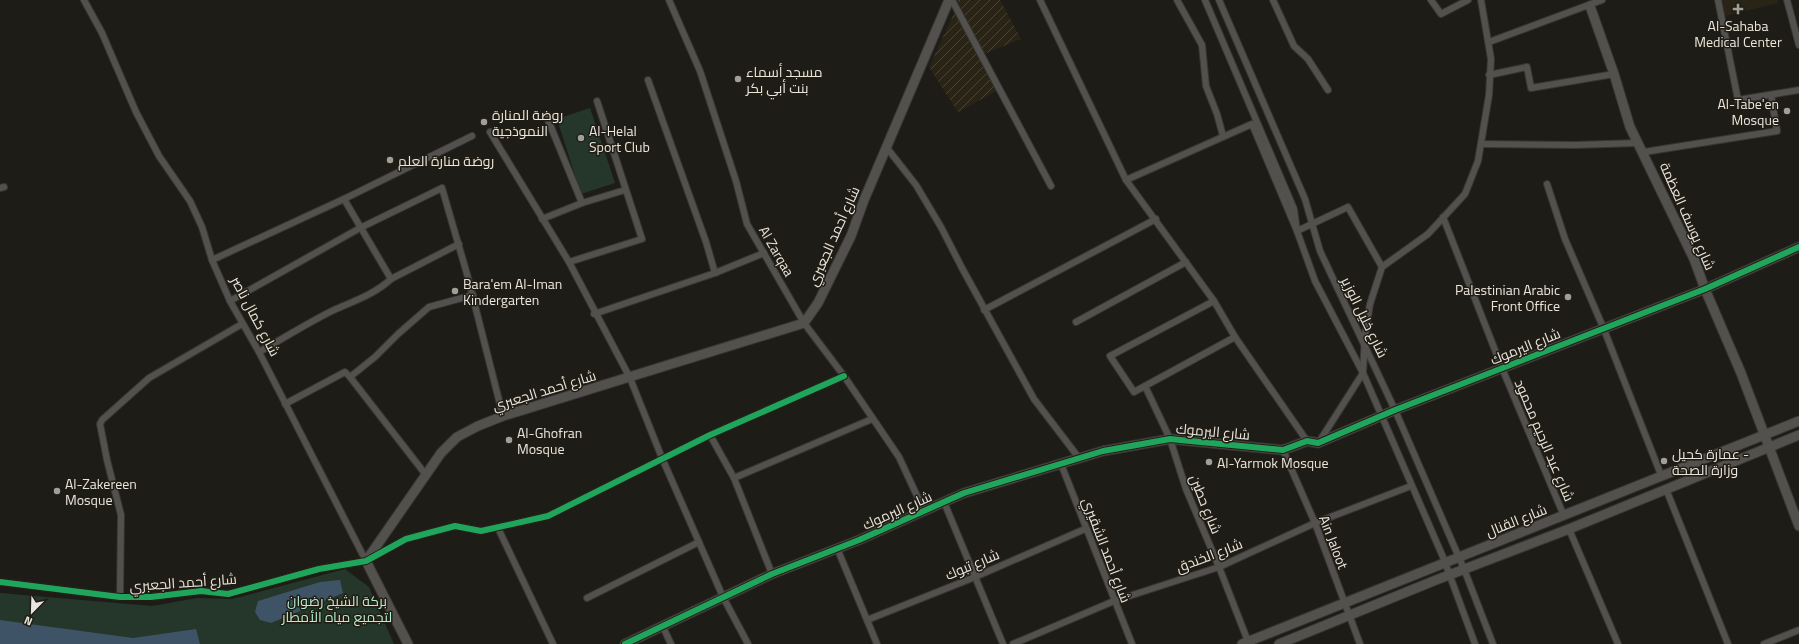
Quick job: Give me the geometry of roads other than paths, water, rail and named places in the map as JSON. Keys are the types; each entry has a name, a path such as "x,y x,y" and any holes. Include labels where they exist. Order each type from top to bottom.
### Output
{"street":[{"name":"شارع كمال ناصر","path":"84,0 102,33 136,112 159,156 190,201 202,227 212,260 230,301 259,352 408,644"},
{"name":"Al Zarqaa","path":"669,0 700,71 736,181 748,224 804,323 844,376 899,457 924,511"},
{"path":"951,0 1051,186"},
{"name":"شارع أحمد الجعبري","path":"0,582 120,597 151,597 201,591 228,594 319,569 366,561 441,454 457,437 478,426 503,416 804,323 818,303 851,236 951,0"},
{"path":"1040,0 1126,180 1156,219 1214,301 1235,336 1307,442"},
{"path":"1177,0 1202,45 1206,86 1217,114 1223,136"},
{"name":"شارع خليل الوزير","path":"1205,0 1294,209 1297,231 1315,281 1363,373 1445,563 1475,644"},
{"name":"شارع خليل الوزير","path":"1219,0 1305,199 1320,251 1395,410 1464,569 1493,644"},
{"path":"1273,0 1294,46 1308,59 1328,90"},
{"path":"1430,0 1441,14 1468,0"},
{"path":"1318,443 1363,373 1364,344 1370,304 1382,267 1428,234 1466,194 1478,161 1482,144 1485,113 1489,95 1489,42 1481,0"},
{"path":"1489,42 1590,6 1602,0"},
{"path":"1718,0 1738,100 1799,90"},
{"path":"1787,0 1799,42"},
{"name":"شارع يوسف العظمة","path":"1590,6 1614,74 1630,127 1637,144 1644,152 1694,259 1705,289 1741,373 1763,435 1799,526"},
{"path":"1490,75 1527,67 1531,88 1614,74"},
{"path":"648,80 706,242 715,273"},
{"path":"1644,152 1777,131 1771,95"},
{"path":"569,262 642,239 597,102"},
{"path":"546,115 582,203"},
{"path":"1126,180 1252,124 1297,231 1348,207 1382,267"},
{"path":"490,132 569,262 594,314 630,378 662,458 723,597 748,644"},
{"path":"212,260 344,199 472,136"},
{"path":"1482,144 1567,146 1637,144"},
{"path":"887,148 916,185 941,227 984,310 1034,399 1079,458"},
{"path":"1547,184 1565,239 1603,327 1660,475"},
{"path":"230,301 360,228 442,188 473,295 503,416"},
{"path":"542,219 582,203 625,190"},
{"path":"344,199 391,279"},
{"name":"شارع عبد الرحيم محمود","path":"1443,217 1502,368 1564,516"},
{"path":"984,310 1156,219"},
{"path":"259,352 335,310 349,305 379,289 391,279 459,244"},
{"name":"شارع اليرموك","path":"625,644 772,574 837,548 964,493 1103,451 1170,439 1283,450 1307,442 1318,443 1395,410 1603,327 1705,289 1799,247"},
{"path":"594,314 715,273 764,254"},
{"path":"1076,322 1186,262"},
{"path":"350,377 376,357 398,334 429,307 473,295"},
{"path":"1214,301 1110,356 1134,392 1235,336"},
{"path":"120,597 121,515 107,460 100,424 102,420 149,378 242,324"},
{"path":"285,404 345,372 426,475"},
{"path":"366,561 406,539 455,526 481,531 548,516 710,435 844,376"},
{"name":"شارع حطين","path":"1145,386 1170,439 1186,489 1219,567 1246,643"},
{"path":"734,478 872,419"},
{"name":"شارع القنال","path":"1246,643 1799,420"},
{"path":"710,435 734,478 772,574"},
{"name":"شارع القنال","path":"1279,644 1450,576 1464,569 1569,529 1799,435"},
{"name":"Ain Jaloot","path":"1283,450 1315,523 1360,644"},
{"name":"شارع أحمد الشقيري","path":"1061,464 1085,529 1132,644"},
{"name":"شارع الخندق","path":"1014,644 1114,601 1219,567 1315,523 1411,486"},
{"path":"1666,489 1728,644"},
{"path":"944,502 1003,644"},
{"path":"498,528 553,644"},
{"name":"شارع تبوك","path":"867,620 975,577 1085,529"},
{"path":"1569,529 1618,644"},
{"path":"586,598 699,542"},
{"path":"837,548 877,644"},
{"path":"663,627 671,644"},
{"path":"1764,644 1799,630"}],"water":[{"path":"340,580 343,593 271,623 260,620 255,612 258,601 320,582"},
{"path":"0,620 133,638 196,629 200,644 0,644"}],"place":[{"name":"Al-Sahaba Medical Center","path":"1738,9"},
{"name":"مسجد أسماء بنت أبي بكر","path":"738,79"},
{"name":"Al-Tabe'en Mosque","path":"1787,111"},
{"name":"روضة المنارة النموذجية","path":"484,122"},
{"name":"Al-Helal Sport Club","path":"581,138"},
{"name":"روضة منارة العلم","path":"390,160"},
{"name":"Bara'em Al-Iman Kindergarten","path":"455,291"},
{"name":"Palestinian Arabic Front Office","path":"1568,297"},
{"name":"Al-Ghofran Mosque","path":"509,440"},
{"name":"عمارة كحيل - وزارة الصحة","path":"1664,461"},
{"name":"Al-Yarmok Mosque","path":"1209,462"},
{"name":"Al-Zakereen Mosque","path":"57,491"}],"park label":[{"name":"بركة الشيخ رضوان لتجميع مياه الأمطار","path":"337,608"}]}
